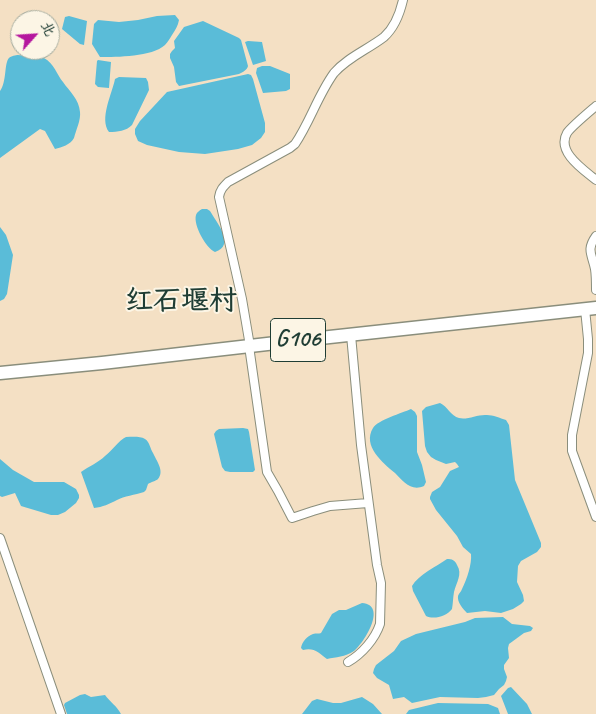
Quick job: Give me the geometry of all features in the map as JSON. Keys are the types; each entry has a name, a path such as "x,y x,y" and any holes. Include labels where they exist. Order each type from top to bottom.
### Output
{"highway":[{"name":"G106","path":"0,373 102,364 591,309"}],"street":[{"path":"368,503 330,506 292,518 267,472 240,290 219,197 220,191 228,182 296,144 334,74 349,59 388,33 396,21 404,0"},
{"path":"596,106 568,132 565,141 566,149 574,162 596,180"},
{"path":"596,236 591,246 590,254 595,270 596,290"},
{"path":"591,309 588,353 572,435 572,451 596,517"},
{"path":"348,662 357,656 369,642 380,624 381,583 368,503 351,335"},
{"path":"0,538 61,714"}],"water":[{"path":"175,15 179,22 169,40 165,45 152,52 134,56 100,57 92,44 94,24 98,20 119,22"},
{"path":"69,16 87,21 84,45 80,44 62,29 65,17"},
{"path":"203,21 241,40 248,66 245,71 239,74 179,86 176,82 174,67 170,58 170,54 175,48 174,41 184,27"},
{"path":"245,42 262,42 266,61 253,65"},
{"path":"9,58 10,60 46,60 76,99 80,118 74,138 66,145 55,149 45,131 40,129 0,158 0,91 4,83 6,64"},
{"path":"98,60 111,62 109,88 98,87 95,84"},
{"path":"270,66 290,74 290,89 263,93 256,73 257,68"},
{"path":"248,74 253,79 265,123 265,132 252,145 205,154 179,152 147,145 138,141 135,129 167,92"},
{"path":"119,77 146,78 149,90 132,125 122,131 109,132 105,120 107,106 115,79"},
{"path":"202,209 210,211 223,233 224,244 221,249 215,252 204,241 196,224 196,215"},
{"path":"0,227 6,235 13,255 7,294 0,301"},
{"path":"440,403 459,418 489,415 506,420 509,425 515,480 541,547 537,552 521,561 518,566 517,582 524,601 513,609 501,613 485,611 467,613 458,601 458,596 469,571 471,554 463,547 457,536 436,510 430,497 432,492 440,487 450,471 459,467 455,462 446,464 431,457 425,446 422,411 426,407"},
{"path":"411,409 417,416 417,452 426,482 424,486 415,488 408,485 375,454 370,441 370,435 376,425"},
{"path":"219,429 248,429 249,432 255,470 253,472 225,471 222,467 214,434"},
{"path":"126,437 141,437 147,440 159,466 160,476 157,480 148,484 144,492 123,497 94,508 81,472 102,458"},
{"path":"0,459 13,470 34,482 64,482 76,489 79,498 65,512 51,515 21,506 15,493 2,497 0,496"},
{"path":"447,559 455,562 459,568 452,609 440,617 426,616 412,586 423,574"},
{"path":"362,603 370,605 374,617 368,633 354,651 344,656 327,659 316,651 310,649 303,650 301,648 309,636 321,633 332,614"},
{"path":"503,617 512,624 533,628 509,644 509,658 504,665 506,681 494,695 478,698 440,697 412,703 404,697 393,699 389,685 377,678 373,673 376,665 394,651 401,641 416,634 475,618"},
{"path":"511,687 527,704 532,714 508,714 501,696"},
{"path":"85,694 91,697 105,695 121,714 67,714 65,703"},
{"path":"362,697 373,704 382,714 302,714 312,701 317,699 341,703"},
{"path":"438,703 488,704 498,708 500,714 406,714 409,710"}],"district":[{"name":"红石堰村","path":"181,302"}]}
